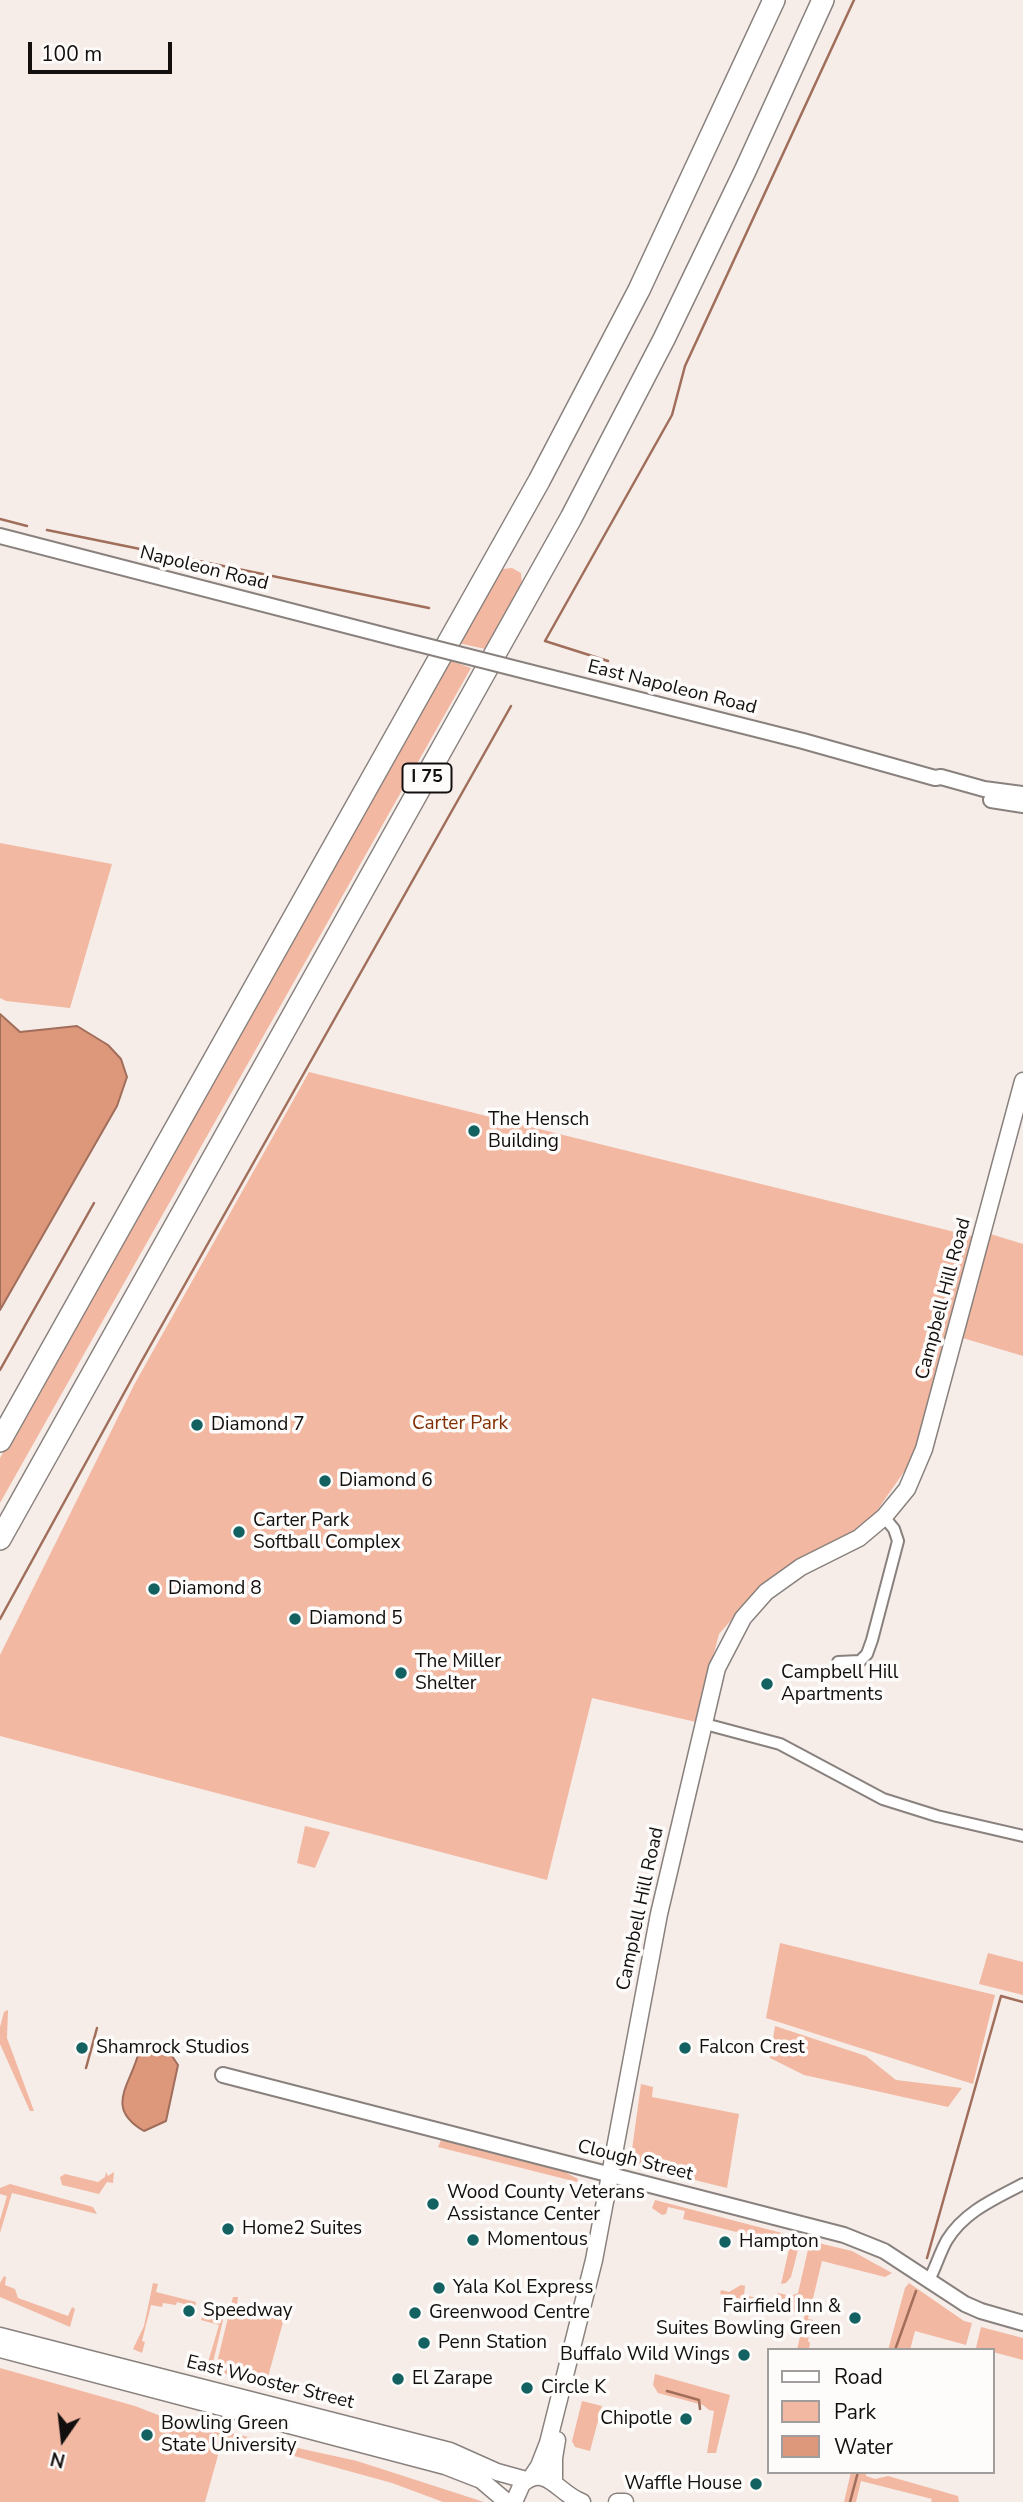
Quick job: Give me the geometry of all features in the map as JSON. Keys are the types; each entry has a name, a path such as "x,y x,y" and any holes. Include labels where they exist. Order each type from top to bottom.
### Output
{"highway":[{"name":"I 75","path":"0,1441 267,971 545,470 639,290 774,0"},
{"name":"I 75","path":"0,1539 571,518 664,339 823,0"}],"main road":[{"name":"Campbell Hill Road","path":"557,2491 554,2458 564,2386 594,2260 659,1914 718,1668 732,1636 751,1607 783,1578 859,1538 884,1517 907,1489 924,1449 1023,1081"},
{"name":"East Wooster Street","path":"0,2336 450,2451 497,2472 528,2479 543,2477 557,2491 582,2502"},
{"name":"East Wooster Street","path":"0,2349 445,2466 481,2480 507,2502"},
{"name":"Campbell Hill Road","path":"528,2479 545,2452 560,2391 564,2386"},
{"path":"514,2502 519,2488 528,2479"},
{"path":"617,2502 625,2502"}],"street":[{"name":"Napoleon Road","path":"0,536 399,639"},
{"name":"East Napoleon Road","path":"399,639 803,741 934,778 941,777 984,789 1023,794"},
{"name":"East Napoleon Road","path":"934,778 940,784 974,796 1023,805"},
{"path":"838,1661 859,1661 867,1654 872,1640 898,1541 894,1528 884,1517"},
{"path":"705,1724 780,1744 883,1799 937,1816 1023,1836"},
{"name":"Clough Street","path":"223,2075 854,2238 884,2250 981,2311 1023,2323"},
{"path":"929,2280 947,2240 959,2224 980,2207 1023,2184"}],"green space":[{"path":"512,568 521,573 522,583 490,650 458,643 503,569"},
{"path":"449,660 471,668 0,1503 0,1458"},
{"path":"0,843 112,864 70,1008 6,1001 0,998"},
{"name":"Carter Park","path":"309,1072 975,1237 915,1456 869,1522 754,1594 719,1634 696,1722 592,1698 547,1880 0,1736 0,1655 134,1385"},
{"path":"984,1232 1023,1244 1023,1356 956,1336"},
{"path":"305,1826 330,1832 315,1868 297,1863"},
{"path":"780,1943 995,1995 973,2084 766,2018"},
{"path":"988,1953 1023,1962 1023,1995 979,1984"},
{"path":"8,2010 7,2038 34,2111 30,2111 0,2044 0,2027 4,2012"},
{"path":"775,2026 866,2056 896,2080 962,2088 948,2107 804,2075 770,2058"},
{"path":"641,2084 653,2087 652,2097 739,2114 727,2188 630,2164"},
{"path":"441,2140 563,2171 578,2179 577,2182 438,2147"},
{"path":"106,2172 108,2176 114,2172 113,2183 107,2182 99,2194 62,2185 60,2177 65,2174 98,2182 105,2177"},
{"path":"10,2184 93,2207 97,2214 12,2193 0,2233 0,2220 7,2196 0,2194 0,2188"},
{"path":"655,2200 801,2238 791,2277 781,2284 790,2245 683,2219 685,2211 668,2207 666,2214 662,2215 652,2208"},
{"path":"810,2241 852,2251 892,2273 885,2277 822,2261 808,2319 813,2320 808,2341 809,2348 797,2348 805,2314 720,2294 721,2290 729,2292 741,2285 745,2286 744,2295 774,2302 778,2293 791,2296 798,2293"},
{"path":"4,2276 5,2285 15,2289 18,2298 68,2316 72,2307 75,2309 70,2327 0,2297 0,2283"},
{"path":"153,2283 158,2284 156,2292 196,2302 195,2307 177,2302 176,2305 163,2303 162,2307 151,2305 142,2341 145,2342 142,2353 133,2349 144,2326"},
{"path":"909,2283 964,2321 972,2323 966,2345 915,2331 911,2348 889,2348 905,2288"},
{"path":"233,2297 238,2297 237,2305 280,2317 281,2314 285,2315 266,2384 215,2371"},
{"path":"205,2304 220,2308 224,2316 211,2371 206,2369 219,2325 201,2320"},
{"path":"981,2327 1023,2338 1023,2360 995,2353 995,2348 976,2348"},
{"name":"Bowling Green State University","path":"0,2368 135,2406 171,2420 357,2461 484,2502 443,2502 392,2483 265,2448 222,2441 205,2502 0,2502"},
{"path":"655,2374 730,2395 716,2453 707,2453 714,2411 703,2405 658,2393 653,2385"},
{"path":"582,2401 602,2406 590,2451 575,2447 572,2441"},
{"path":"851,2474 866,2474 875,2479 888,2476 958,2496 959,2502 931,2502 932,2499 861,2481 856,2502 844,2502"}],"water":[{"path":"0,1014 20,1032 77,1026 108,1045 121,1059 127,1077 117,1106 0,1310"},
{"path":"160,2046 166,2047 178,2065 166,2121 144,2131 125,2114 123,2096 138,2055 155,2051"}],"waterway":[{"path":"608,661 545,641 672,415 685,366 854,0"},
{"path":"0,519 27,526"},
{"path":"47,530 429,608"},
{"path":"0,1619 140,1364 511,706"},
{"path":"0,1370 94,1203"},
{"path":"927,2258 1001,1996 1023,2002"},
{"path":"86,2068 97,2028"},
{"path":"896,2348 916,2291"},
{"path":"667,2391 699,2400 700,2409"},
{"path":"850,2502 857,2474"}],"place":[{"name":"The Hensch Building","path":"474,1131"},
{"name":"Diamond 7","path":"197,1425"},
{"name":"Diamond 6","path":"325,1481"},
{"name":"Carter Park Softball Complex","path":"239,1532"},
{"name":"Diamond 8","path":"154,1589"},
{"name":"Diamond 5","path":"295,1619"},
{"name":"The Miller Shelter","path":"401,1673"},
{"name":"Campbell Hill Apartments","path":"767,1684"},
{"name":"Shamrock Studios","path":"82,2048"},
{"name":"Falcon Crest","path":"685,2048"},
{"name":"Wood County Veterans Assistance Center","path":"433,2204"},
{"name":"Home2 Suites","path":"228,2229"},
{"name":"Momentous","path":"473,2240"},
{"name":"Hampton","path":"725,2242"},
{"name":"Yala Kol Express","path":"439,2288"},
{"name":"Speedway","path":"189,2311"},
{"name":"Greenwood Centre","path":"415,2313"},
{"name":"Fairfield Inn & Suites Bowling Green","path":"855,2318"},
{"name":"Penn Station","path":"424,2343"},
{"name":"Buffalo Wild Wings","path":"744,2355"},
{"name":"El Zarape","path":"398,2379"},
{"name":"Circle K","path":"527,2388"},
{"name":"Chipotle","path":"686,2419"},
{"name":"Bowling Green State University","path":"147,2435"},
{"name":"Waffle House","path":"756,2484"}]}
